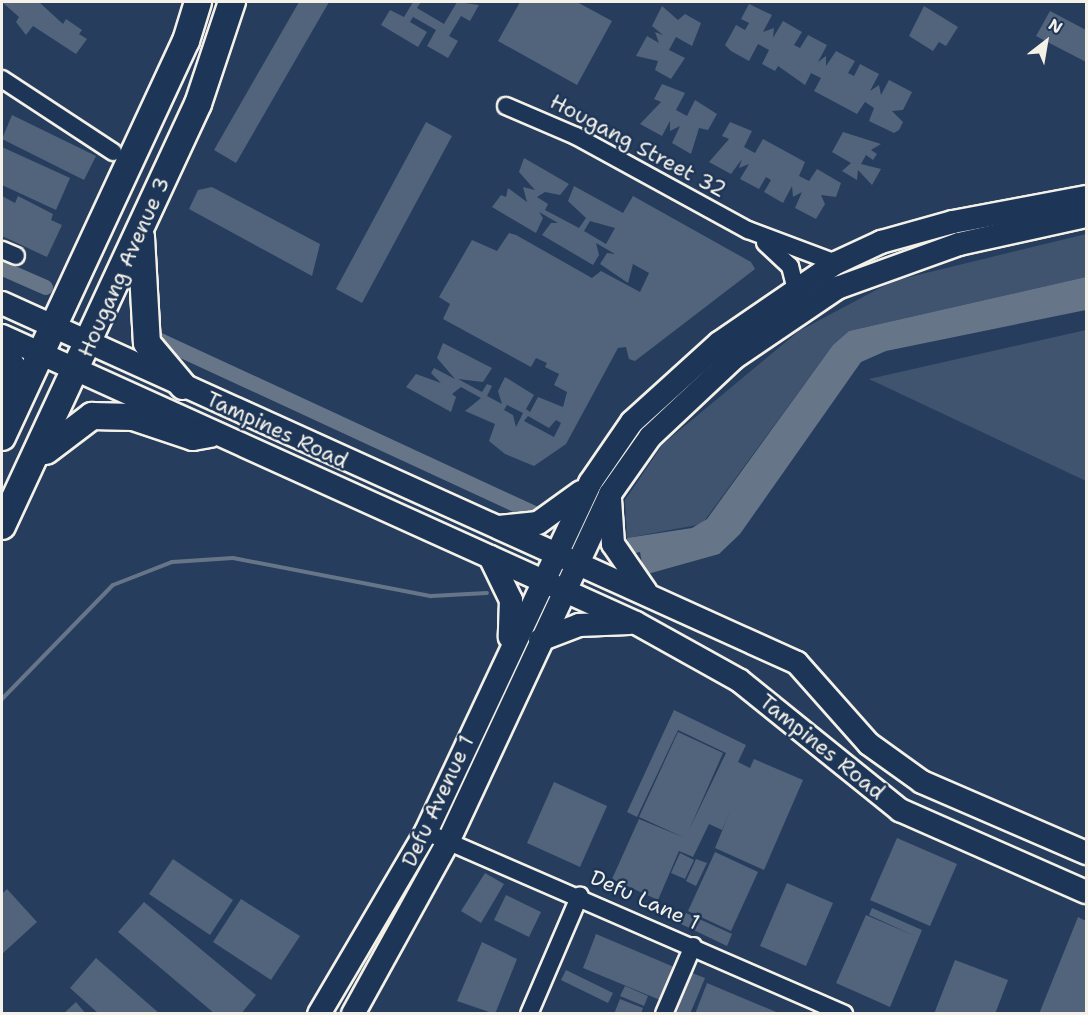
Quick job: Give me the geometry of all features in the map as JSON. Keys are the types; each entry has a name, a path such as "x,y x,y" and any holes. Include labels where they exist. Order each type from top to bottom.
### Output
{"highway":[{"name":"Hougang Avenue 3","path":"6,427 186,41 198,2"},
{"name":"Hougang Avenue 3","path":"2,526 78,369 198,104 232,2"},
{"path":"141,231 145,335 156,357 183,386"},
{"path":"2,349 19,384 6,427"},
{"path":"32,463 70,427 92,416 133,417 193,437 210,434"}],"main road":[{"path":"541,581 590,483 632,422 673,380 795,286 836,263 881,243 953,222 1086,197"},
{"path":"564,591 610,494 650,437 689,396 837,288 958,244 1086,216"},
{"name":"Tampines Road","path":"2,303 489,526 797,663 869,744 922,782 1086,853"},
{"name":"Tampines Road","path":"2,336 78,369 210,434 636,623 740,681 900,810 1086,892"},
{"path":"489,526 517,529 538,523 567,507 590,483"},
{"path":"610,494 613,544 653,599"},
{"path":"490,557 511,600 510,645"},
{"name":"Defu Avenue 1","path":"320,1014 426,832 541,581"},
{"name":"Defu Avenue 1","path":"353,1014 448,842 564,591"},
{"path":"540,640 579,625 636,623"}],"street":[{"path":"3,86 113,152"},
{"name":"Hougang Street 32","path":"506,106 576,136 748,230 836,263"},
{"name":"Hougang Street 32","path":"748,230 790,266 795,286"},
{"name":"Defu Lane 1","path":"426,832 580,895 844,1014"},
{"path":"529,1014 580,895"},
{"path":"664,1014 693,946"}],"shaded area":[{"path":"1086,234 1086,277 849,331 833,345 702,524 627,538 625,500 663,444 799,331 893,281"},
{"path":"1086,277 1086,310 886,351 861,362 740,534 719,554 644,575 640,552 630,554 627,538 692,528 707,519 833,345 849,331"},
{"path":"1086,330 1086,481 869,379"}],"building":[{"path":"2,2 39,2 63,24 66,19 82,30 79,34 87,39 76,54 33,26 26,35 16,22 19,17"},
{"path":"299,2 329,2 236,163 214,150"},
{"path":"413,2 421,2 417,8 444,24 457,2 479,5 470,21 461,16 449,36 458,41 448,58 427,46 436,30 413,17 410,22 427,32 418,47 381,25 390,10 404,17"},
{"path":"520,2 577,2 612,21 577,85 498,41"},
{"path":"749,4 772,15 763,32 774,28 773,38 783,21 802,32 794,45 800,48 808,35 827,45 818,62 826,56 826,66 836,51 855,61 848,73 854,76 860,64 879,74 870,91 879,85 881,95 889,80 912,92 903,110 892,111 903,122 899,130 894,133 869,121 874,108 865,102 857,114 814,91 821,78 811,73 805,85 778,66 775,71 762,64 769,50 758,44 749,61 731,51 725,45 736,25 745,30 749,23 741,19"},
{"path":"662,6 678,20 685,14 701,23 692,46 676,37 669,50 685,58 671,79 655,70 658,61 636,56 647,36 659,43 655,32 663,35 652,26"},
{"path":"924,6 958,27 946,46 939,42 933,51 909,36"},
{"path":"1050,11 1086,30 1086,62 1036,36"},
{"path":"662,84 685,93 676,110 687,116 695,100 717,114 708,130 699,128 691,154 672,143 680,126 670,131 670,121 662,136 640,124 661,102 654,99"},
{"path":"12,115 96,156 84,180 2,139"},
{"path":"426,122 452,136 362,303 336,289"},
{"path":"730,122 752,131 744,147 755,153 763,139 805,162 799,176 809,181 817,169 841,183 836,197 821,195 825,204 816,219 795,208 802,192 793,197 792,186 783,203 764,192 771,180 766,177 759,189 740,179 749,164 739,168 742,159 731,174 709,162 729,139 722,136"},
{"path":"843,132 881,144 871,150 877,154 873,160 866,155 861,164 881,169 872,185 858,170 857,180 842,171 851,163 832,152"},
{"path":"2,147 70,178 56,210 2,185"},
{"path":"524,158 569,184 560,195 545,192 537,197 548,204 545,210 579,228 586,218 568,201 574,186 623,213 633,196 751,262 755,269 635,361 629,359 626,347 618,348 566,444 534,466 505,454 489,441 495,424 465,411 481,398 461,387 452,394 456,397 451,412 406,387 416,374 441,383 431,373 434,368 455,379 437,358 443,343 492,368 483,382 458,379 482,392 487,384 492,386 487,396 502,404 498,391 505,377 534,395 526,409 530,412 538,397 563,407 567,392 554,385 559,374 545,367 547,363 536,358 531,367 443,319 450,304 439,297 472,240 497,251 509,233 516,235 592,278 601,271 640,292 649,273 633,264 628,283 600,264 607,253 615,254 596,243 599,255 593,265 542,235 551,223 558,223 539,212 543,218 536,233 492,207 501,195 506,197 508,188 527,202 523,187 535,190 519,172","holes":["590,221 615,228 606,244 584,231","507,405 523,413 516,427 513,415 504,410","528,416 549,428 556,420 561,423 554,437 524,421"]},
{"path":"212,187 320,244 312,276 189,209 198,190"},
{"path":"2,196 15,203 18,196 53,214 51,220 62,225 47,257 2,236"},
{"path":"674,710 746,745 738,762 750,768 754,759 803,780 764,870 715,848 731,809 722,830 709,824 693,857 679,851 658,900 612,879 639,819 685,838 639,817 678,732 723,753 689,830 726,753 678,730 637,817 627,812"},
{"path":"554,782 607,806 580,867 527,843"},
{"path":"897,838 957,864 930,926 870,900"},
{"path":"715,852 758,872 731,931 688,911"},
{"path":"680,853 694,860 685,879 671,873"},
{"path":"173,859 233,900 210,935 149,894"},
{"path":"696,859 707,863 696,886 686,881"},
{"path":"485,873 504,884 481,923 461,911"},
{"path":"787,883 833,903 806,966 760,946"},
{"path":"7,889 37,922 2,954 2,894"},
{"path":"506,895 541,912 529,937 494,920"},
{"path":"241,899 300,936 271,980 213,942"},
{"path":"144,902 256,995 241,1014 215,1014 118,932"},
{"path":"872,908 922,930 890,1007 836,983 866,915 915,936 869,915"},
{"path":"686,913 732,934 727,946 681,924"},
{"path":"1078,917 1086,921 1086,1014 1039,1014"},
{"path":"596,934 674,967 660,1000 583,968"},
{"path":"482,942 517,959 495,1014 457,1001"},
{"path":"96,958 160,1014 99,1014 70,988"},
{"path":"955,960 1008,980 995,1014 934,1014"},
{"path":"566,970 613,993 608,1003 561,980"},
{"path":"692,973 705,978 690,1014 674,1014"},
{"path":"707,983 745,999 781,1014 695,1014"},
{"path":"625,986 648,996 644,1006 620,996"},
{"path":"620,999 643,1008 641,1014 614,1014"},
{"path":"76,1002 86,1014 63,1014"}],"waterway":[{"path":"2,268 45,287"},
{"path":"151,336 543,517"},
{"path":"2,699 113,585 172,562 233,558 431,596 487,593"}]}
